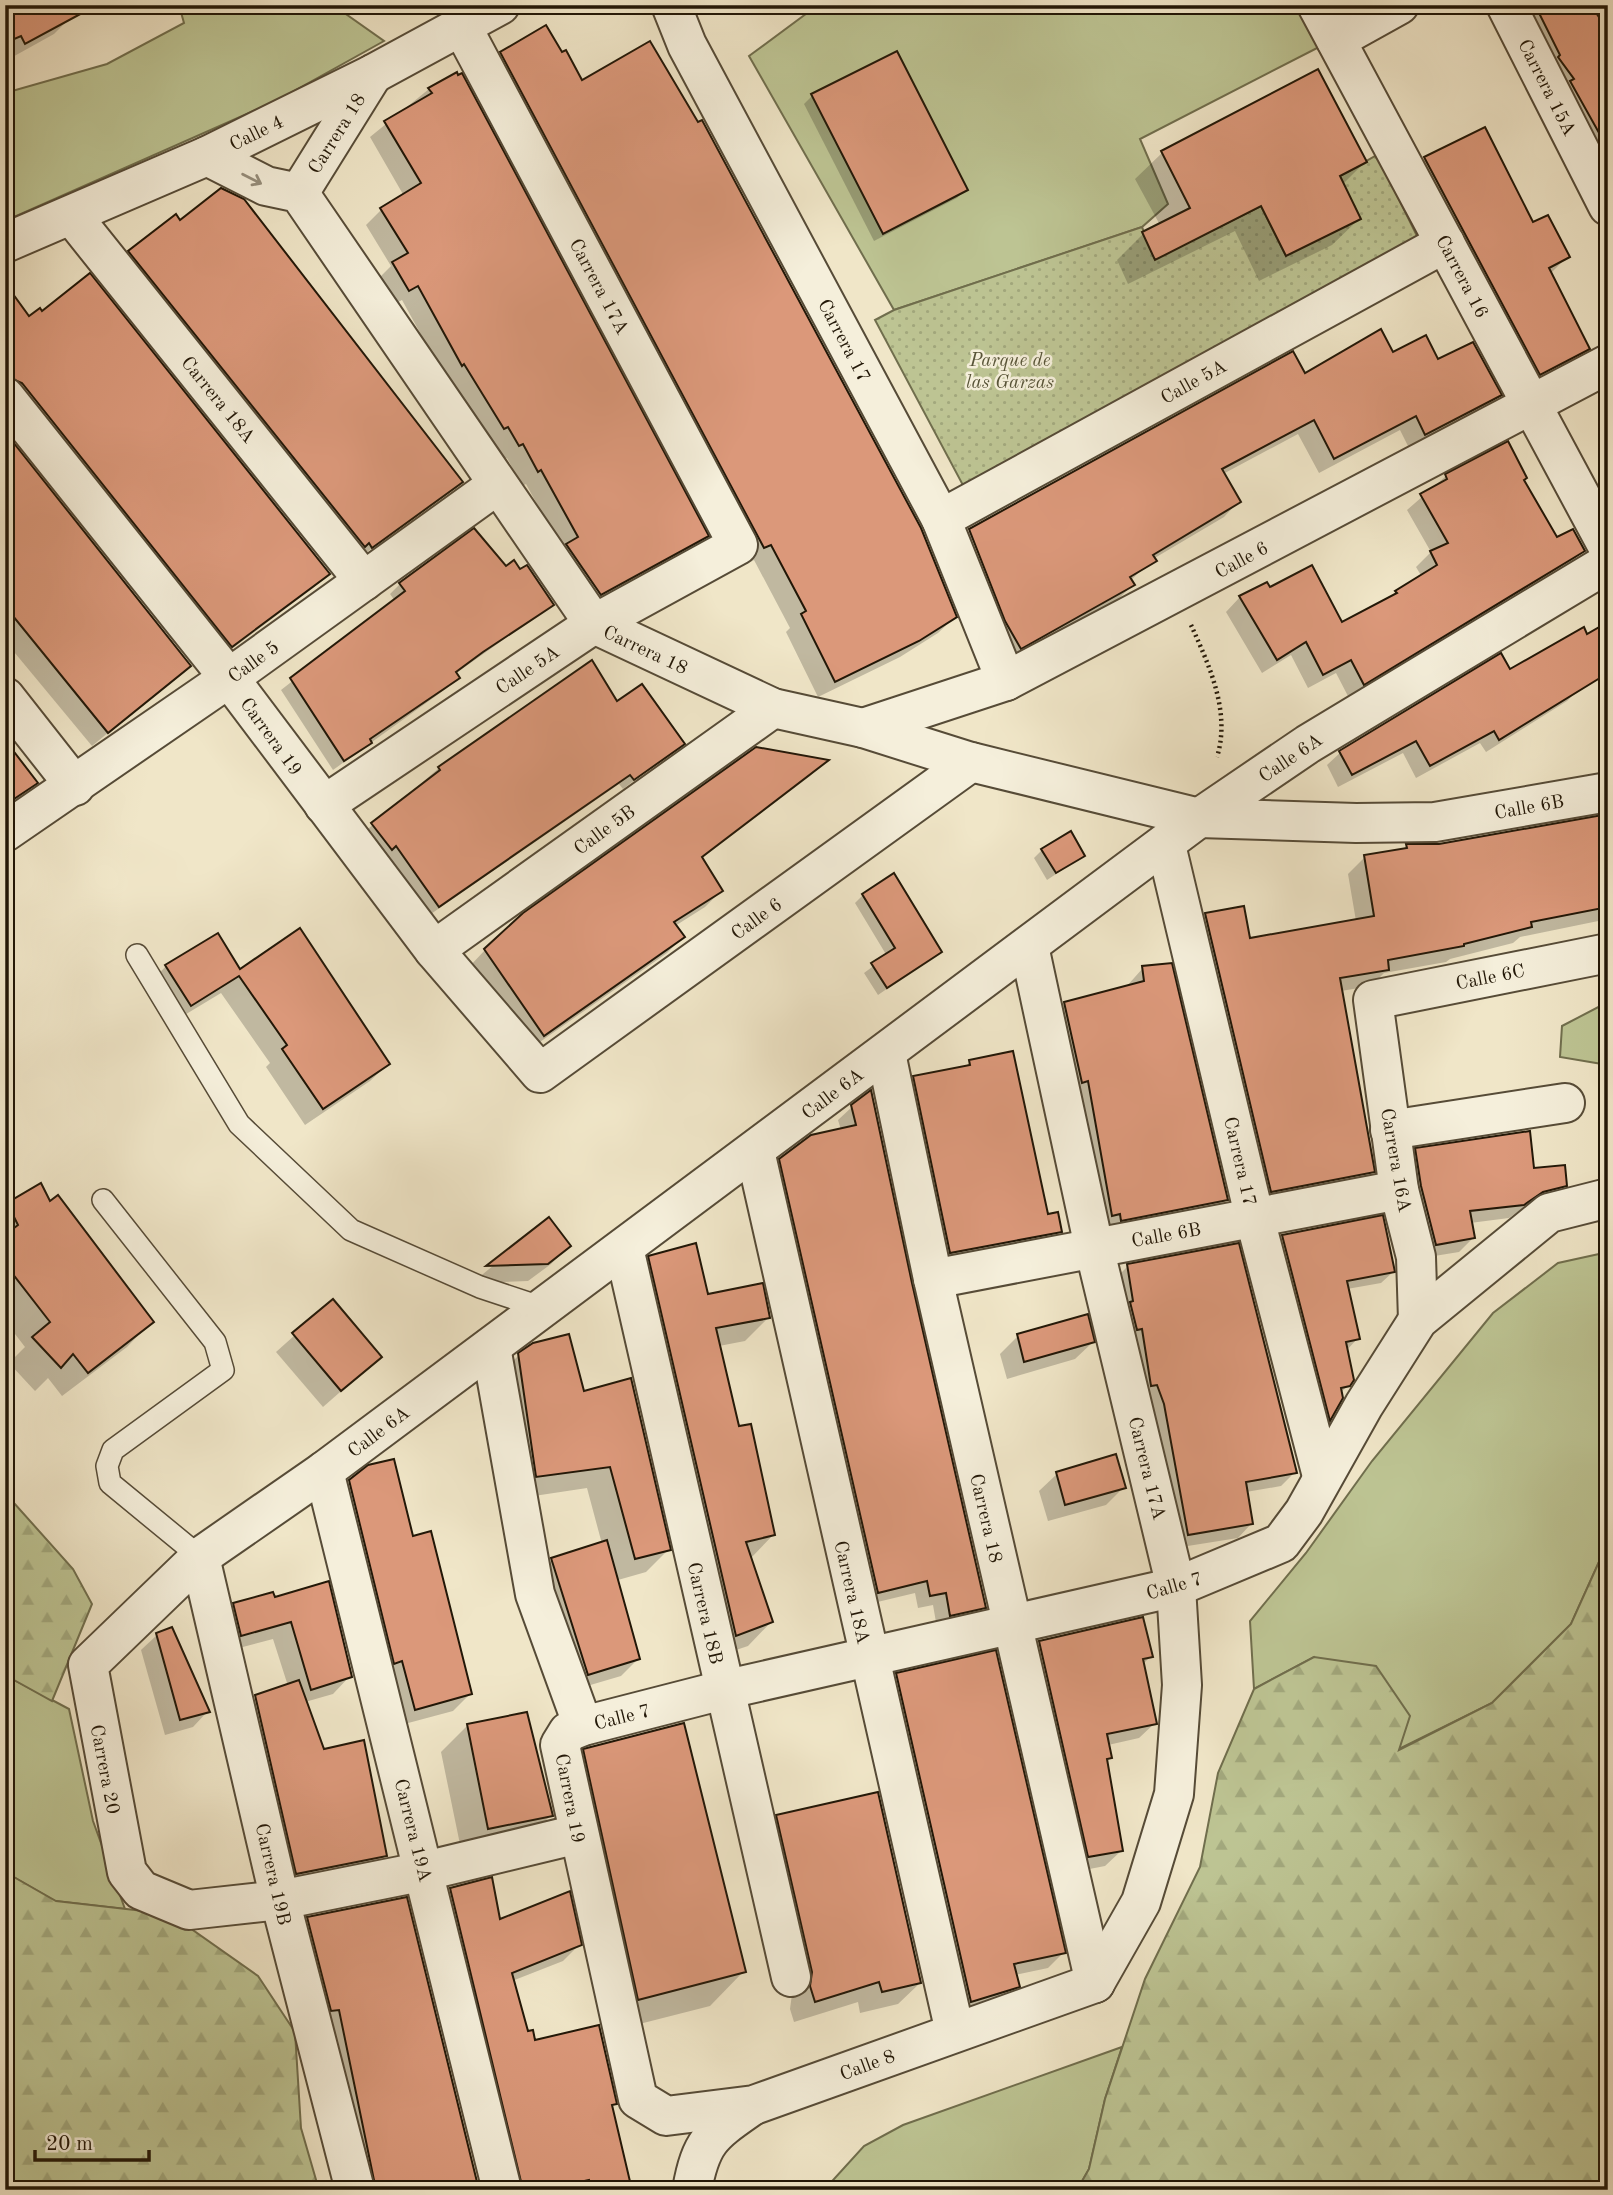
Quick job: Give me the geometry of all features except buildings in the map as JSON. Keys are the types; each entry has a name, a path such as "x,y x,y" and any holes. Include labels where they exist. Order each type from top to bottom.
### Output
{"street":[{"name":"Calle 4","path":"5,243 73,217 207,156 373,74 500,5"},
{"name":"Carrera 17","path":"671,5 687,46 942,520 1006,681"},
{"name":"Carrera 16","path":"1317,5 1608,547"},
{"path":"1336,40 1399,5"},
{"name":"Carrera 15A","path":"1506,5 1608,206"},
{"name":"Carrera 17A","path":"462,27 738,545"},
{"name":"Carrera 18","path":"299,193 373,74"},
{"name":"Carrera 18","path":"207,156 266,186 299,193 594,624 773,708 863,728 971,762 1199,818"},
{"name":"Carrera 18A","path":"73,217 364,581"},
{"name":"Calle 5A","path":"942,520 1445,243"},
{"name":"Calle 6","path":"863,728 1006,681 1608,364"},
{"name":"Carrera 19","path":"5,397 229,678 434,950 541,1073"},
{"name":"Calle 5","path":"5,832 229,678 497,485"},
{"name":"Calle 5A","path":"324,805 594,624 738,545"},
{"name":"Calle 6A","path":"88,1665 200,1557 324,1471 1199,818 1308,744 1608,563"},
{"path":"5,697 75,786"},
{"name":"Calle 5B","path":"434,950 773,708"},
{"name":"Calle 6","path":"541,1073 971,762"},
{"name":"Calle 6B","path":"1199,818 1356,824 1436,822 1608,792"},
{"name":"Carrera 17","path":"1166,845 1255,1219 1322,1476"},
{"name":"Carrera 17A","path":"1028,946 1094,1247 1177,1587 1182,1685 1174,1794 1142,1902 1095,1983"},
{"name":"Calle 6C","path":"1373,1000 1608,953"},
{"name":"Carrera 16A","path":"1373,1000 1399,1190 1416,1256 1418,1320"},
{"name":"Carrera 18","path":"886,1052 933,1279 1095,1983"},
{"path":"1390,1130 1565,1103"},
{"name":"Carrera 18A","path":"755,1151 955,2032"},
{"name":"Calle 6B","path":"933,1279 1399,1190"},
{"name":"Calle 7","path":"583,1726 723,1690 1177,1587 1221,1571 1281,1543 1304,1512 1322,1476 1418,1320 1549,1213 1608,1198"},
{"name":"Carrera 18B","path":"624,1248 723,1690 791,1977"},
{"name":"Carrera 19","path":"491,1347 536,1594 583,1726 568,1732 560,1745 638,2099"},
{"name":"Carrera 19A","path":"324,1471 502,2190"},
{"name":"Carrera 19B","path":"200,1557 279,1900 355,2190"},
{"name":"Carrera 20","path":"88,1665 127,1872 141,1890 189,1910 279,1900"},
{"path":"279,1900 425,1871 578,1835"},
{"name":"Calle 8","path":"638,2099 666,2116 754,2105 1095,1983"},
{"path":"692,2190 703,2146 720,2128 754,2105"}],"lane":[{"path":"137,955 239,1124 351,1230 480,1287 543,1308"},
{"path":"103,1199 215,1342 223,1370 113,1450 107,1466 110,1483 200,1557"}],"path":[{"path":"1178,592 1217,685 1221,747 1217,759"}],"green space":[{"path":"179,5 333,5 384,41 276,101 5,221 5,93 107,64 184,23"},
{"path":"818,5 1300,5 1323,45 1140,139 1168,204 1142,227 894,310 749,56"},
{"name":"Parque de las Garzas","path":"1377,155 1423,248 965,489 875,320 894,310 1142,227 1155,259 1261,206 1286,256 1340,176"},
{"path":"1608,1002 1608,1065 1560,1057 1562,1026"},
{"path":"1608,1252 1608,1542 1571,1624 1492,1703 1397,1750 1314,1657 1254,1689 1250,1621 1306,1553 1372,1461 1493,1313 1558,1263"},
{"path":"5,1493 73,1569 92,1604 52,1701 5,1675"},
{"path":"1608,1542 1608,2190 1077,2190 1089,2169 1105,2099 1145,1979 1200,1867 1218,1773 1254,1689 1314,1657 1376,1666 1410,1716 1399,1750 1492,1703 1571,1624"},
{"path":"5,1675 69,1709 93,1821 125,1909 55,1901 5,1872"},
{"path":"5,1872 56,1901 170,1914 258,1976 295,2032 301,2128 319,2190 5,2190"},
{"path":"1122,2047 1105,2099 1089,2169 1077,2190 824,2190 864,2146 903,2125"}]}
